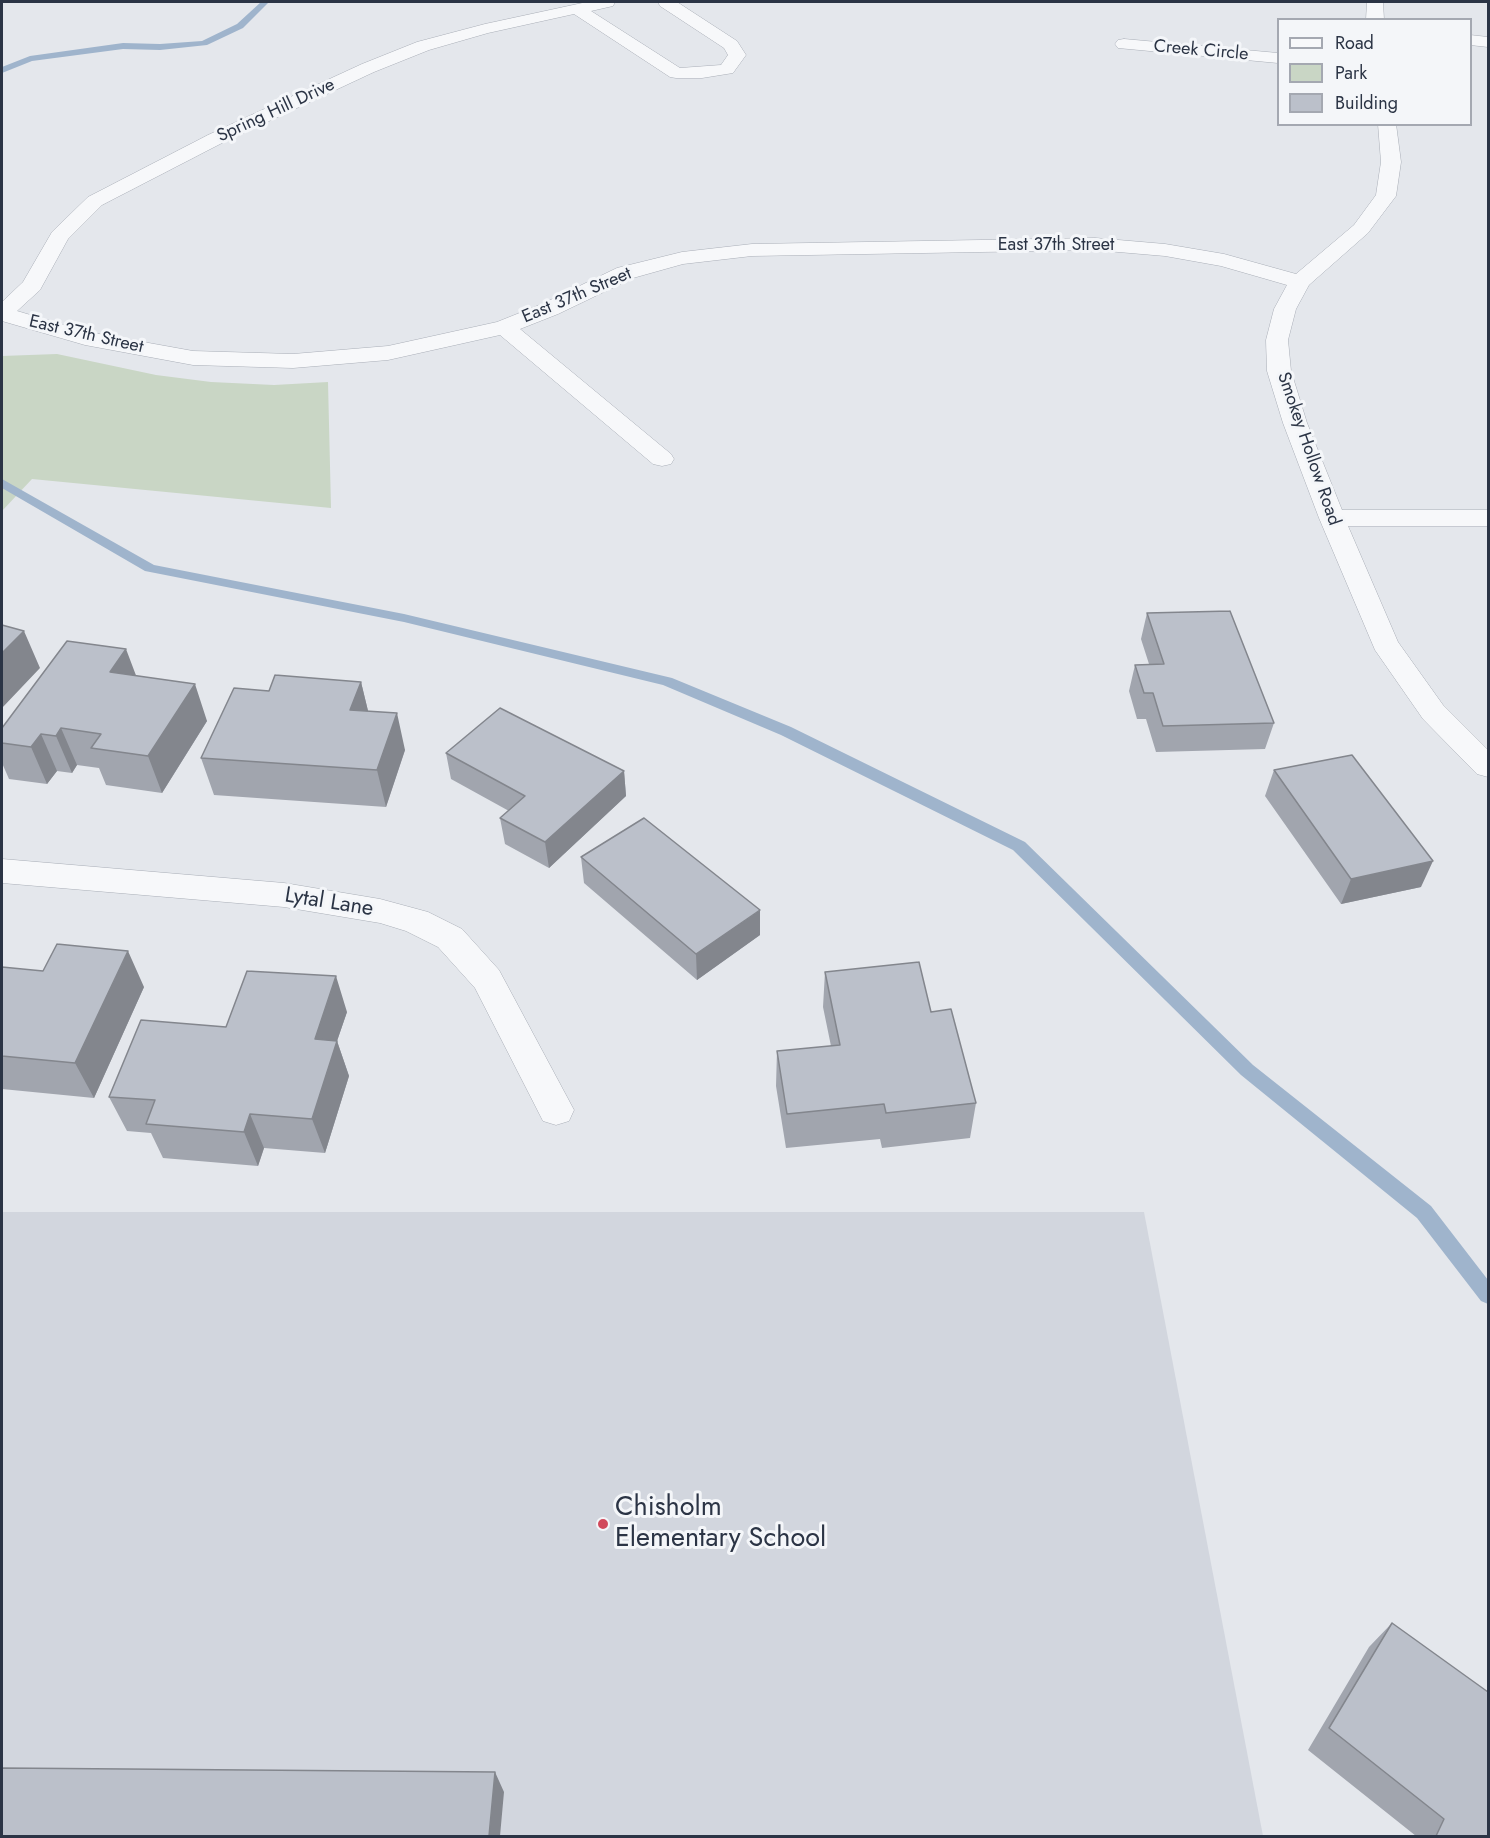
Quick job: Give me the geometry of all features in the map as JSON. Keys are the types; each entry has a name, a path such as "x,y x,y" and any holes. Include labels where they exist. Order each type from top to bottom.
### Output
{"street":[{"name":"Spring Hill Drive","path":"2,314 32,285 59,236 95,201 215,139 368,68 412,51 485,29 607,2"},
{"path":"577,9 676,73 702,73 727,69 737,55 731,45 666,2"},
{"path":"1375,2 1376,18"},
{"path":"1472,40 1488,42"},
{"name":"Creek Circle","path":"1125,44 1277,58"},
{"name":"Smokey Hollow Road","path":"1387,126 1392,162 1386,196 1361,229 1300,282 1285,309 1277,340 1279,371 1295,423 1385,644 1433,712 1488,767"},
{"name":"East 37th Street","path":"2,314 85,338 193,358 293,361 388,353 504,327 550,309 625,273 682,258 752,250 1095,244 1166,250 1224,260 1300,282"},
{"path":"504,327 662,459"},
{"path":"1332,518 1488,518"},
{"name":"Lytal Lane","path":"2,872 284,895 380,910 416,921 450,938 487,979 556,1110"}],"shaded area":[{"name":"Chisholm Elementary School","path":"2,1212 1144,1212 1263,1836 2,1836"}],"green space":[{"path":"57,354 156,375 211,382 274,385 328,382 331,508 32,479 2,511 2,356"}],"building":[{"path":"1230,611 1274,723 1163,726 1153,693 1144,693 1135,665 1164,664 1147,613"},
{"path":"2,625 24,631 2,653"},
{"path":"67,641 126,649 110,672 195,684 148,756 91,748 101,734 61,728 56,736 41,734 31,747 2,743 2,728"},
{"path":"275,675 361,682 350,710 397,713 377,770 201,758 234,688 269,691"},
{"path":"500,708 624,771 545,842 500,818 525,796 446,753"},
{"path":"1352,755 1433,861 1351,879 1274,770"},
{"path":"644,818 760,910 696,954 581,857"},
{"path":"57,944 128,951 75,1063 2,1056 2,967 43,971"},
{"path":"919,962 931,1012 951,1009 976,1103 886,1113 884,1104 787,1114 777,1051 840,1045 825,972"},
{"path":"247,971 336,976 315,1039 337,1041 312,1119 250,1114 244,1132 146,1124 155,1100 109,1097 141,1020 226,1027"},
{"path":"1392,1623 1488,1692 1488,1836 1436,1836 1444,1819 1329,1728"},
{"path":"2,1768 495,1772 489,1836 2,1836"}],"waterway":[{"path":"2,70 30,59 123,46 160,47 204,43 240,26 265,2"},
{"path":"2,483 150,568 404,618 667,681 786,731 1019,846 1247,1070 1424,1212 1488,1295"}],"place":[{"name":"Chisholm Elementary School","path":"603,1524"}]}
